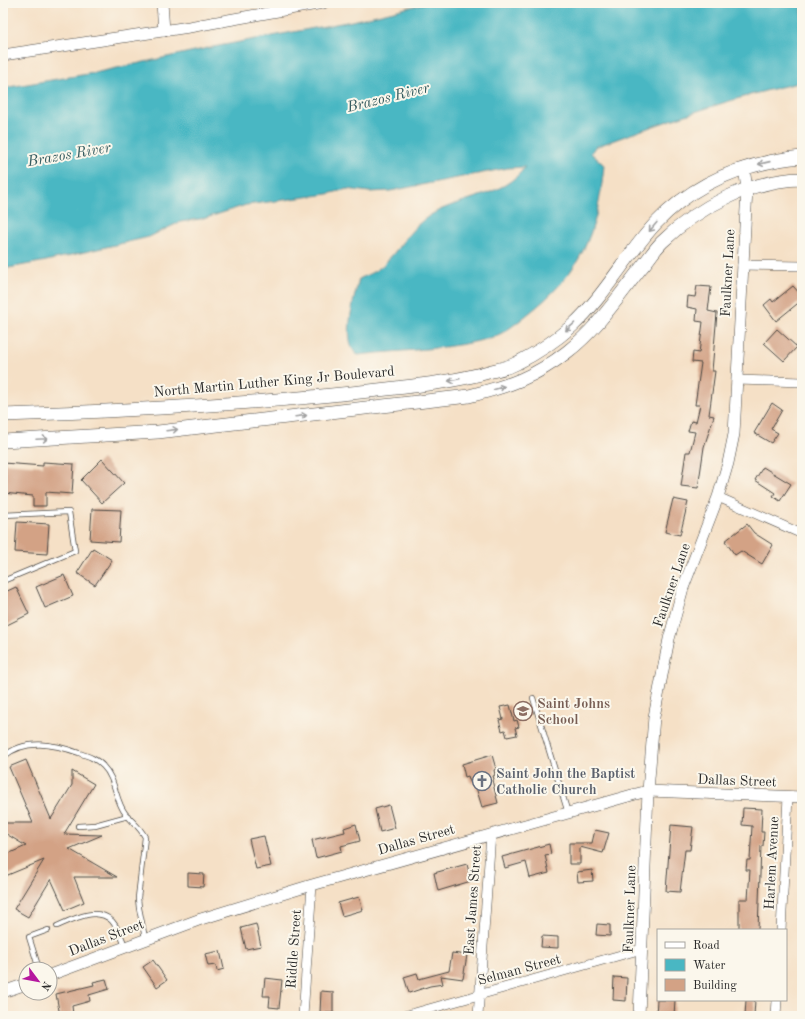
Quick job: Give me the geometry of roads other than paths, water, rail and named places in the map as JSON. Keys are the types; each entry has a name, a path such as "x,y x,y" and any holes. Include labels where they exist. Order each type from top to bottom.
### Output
{"main road":[{"name":"North Martin Luther King Jr Boulevard","path":"3,415 65,413 321,396 450,382 515,364 546,346 574,325 604,290 656,222 685,197 720,176 744,168 781,159 802,157"},
{"path":"3,440 158,432 469,396 502,388 537,374 568,351 597,325 661,243 692,218 721,200 747,190 802,179"}],"street":[{"path":"162,3 164,31"},
{"path":"3,55 164,31 323,3"},
{"name":"Faulkner Lane","path":"639,1016 648,791 654,717 669,639 683,588 718,497 728,463 734,434 747,190 744,168"},
{"path":"742,265 802,266"},
{"path":"737,380 802,382"},
{"path":"718,497 802,534"},
{"name":"Dallas Street","path":"58,971 145,938 201,919 312,885 568,812 648,791 802,797"},
{"name":"Harlem Avenue","path":"781,929 788,797"},
{"name":"East James Street","path":"478,1016 491,834"},
{"name":"Riddle Street","path":"303,1016 312,885"},
{"name":"Selman Street","path":"404,1016 642,949"},
{"path":"3,992 18,987"},
{"path":"776,1016 777,1001"}],"lane":[{"path":"3,515 69,512 74,551 3,581"},
{"path":"534,698 568,812"},
{"path":"3,757 11,750 31,744 51,744 92,758 104,766 113,781 124,812 142,829 145,837 138,903 145,938"},
{"path":"78,826 95,825 128,816"},
{"path":"57,926 80,916 94,914 104,916 114,924 125,946"},
{"path":"36,961 28,938 48,930"}],"water":[{"name":"Brazos River","path":"427,3 802,3 802,82 724,103 595,147 591,153 604,165 601,189 592,231 574,266 547,298 507,330 493,337 461,345 358,355 353,349 350,341 349,330 352,307 359,279 382,266 416,226 429,216 505,185 516,177 525,167 508,168 390,191 369,192 347,189 328,194 246,205 206,218 180,222 149,237 46,261 3,269 3,88 94,73 213,47 352,21"}],"place":[{"name":"Saint Johns School","path":"523,711"},
{"name":"Saint John the Baptist Catholic Church","path":"482,781"}]}
